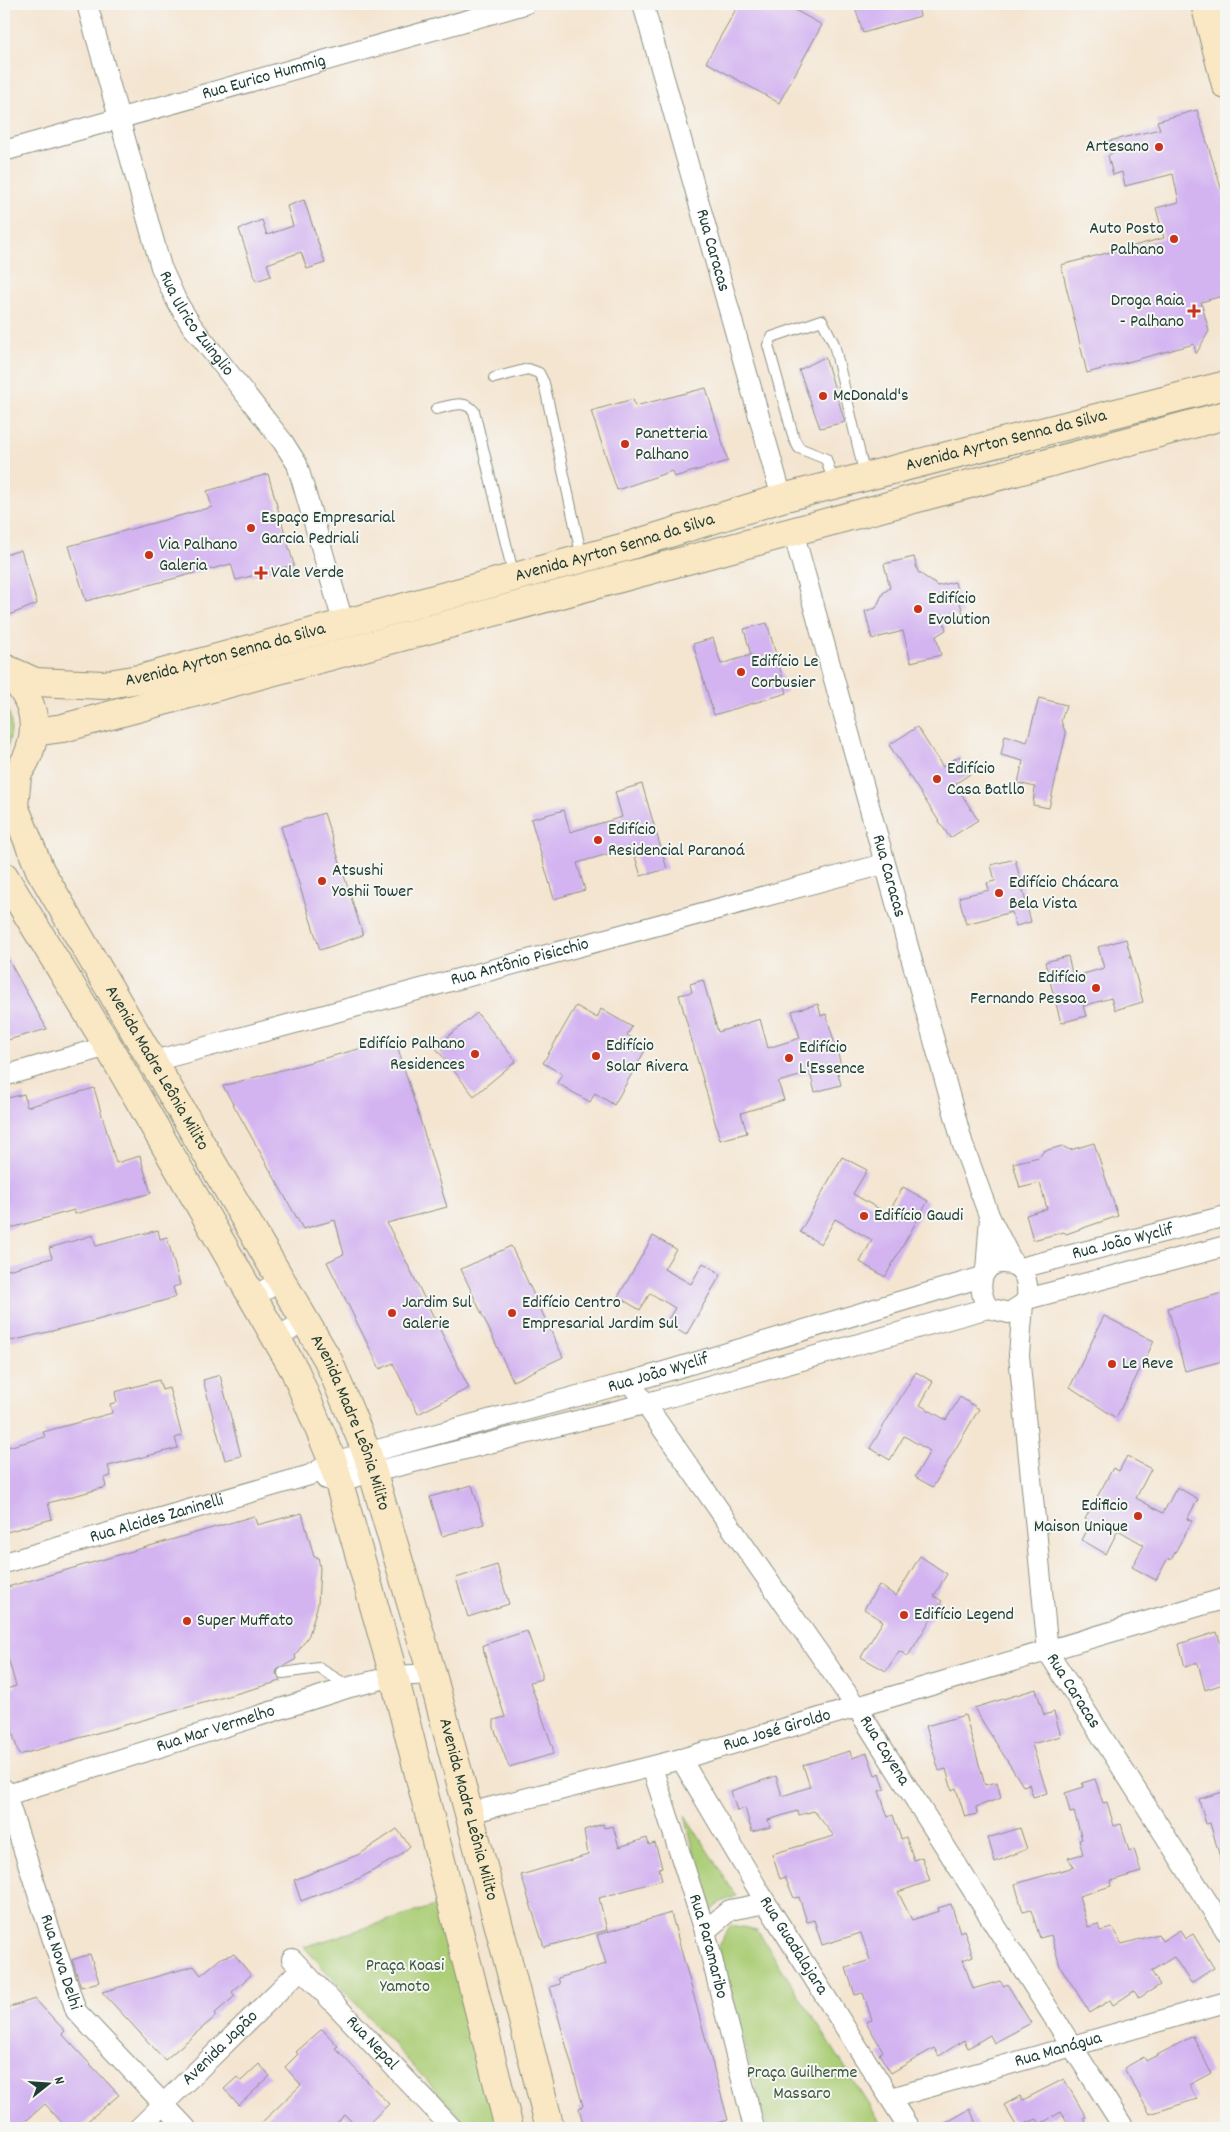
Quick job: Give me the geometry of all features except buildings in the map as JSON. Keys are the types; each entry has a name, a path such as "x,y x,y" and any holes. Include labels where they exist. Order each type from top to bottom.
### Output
{"main road":[{"path":"1204,4 1226,82"},
{"name":"Avenida Ayrton Senna da Silva","path":"4,669 35,682 104,685 144,678 582,559 782,498 1226,385"},
{"name":"Avenida Ayrton Senna da Silva","path":"34,732 63,728 1226,415"},
{"path":"4,669 15,679 26,694 32,713 34,732 29,755 10,782"},
{"name":"Avenida Madre Leônia Milito","path":"10,782 14,806 40,870 328,1360 369,1463 432,1674 550,2128"},
{"name":"Avenida Madre Leônia Milito","path":"4,876 108,1046 295,1371 336,1472 394,1676 509,2128"}],"street":[{"name":"Rua Ulrico Zuinglio","path":"87,4 161,267 177,302 192,326 283,442 297,464 344,625"},
{"name":"Rua Eurico Hummig","path":"4,151 525,4"},
{"name":"Rua Caracas","path":"644,4 782,498"},
{"name":"Rua Caracas","path":"793,531 963,1145 990,1218 1017,1267 1026,1278 1019,1355 1048,1652 1226,1931"},
{"name":"Rua Antônio Pisicchio","path":"154,1061 884,864"},
{"path":"4,1076 108,1046"},
{"name":"Rua João Wyclif","path":"336,1472 984,1274 999,1263 1017,1267 1226,1216"},
{"name":"Rua Caracas","path":"990,1218 981,1293 1019,1355"},
{"name":"Rua João Wyclif","path":"369,1463 644,1404 992,1310 1009,1313 1025,1301 1226,1246"},
{"path":"253,1297 282,1280"},
{"path":"276,1338 305,1321"},
{"name":"Rua Cayena","path":"630,1382 858,1708 1124,2128"},
{"name":"Rua Alcides Zaninelli","path":"4,1563 310,1475 336,1472"},
{"name":"Rua José Giroldo","path":"469,1813 681,1759 1226,1598"},
{"name":"Rua Mar Vermelho","path":"4,1794 350,1686 394,1676 432,1674"},
{"name":"Rua Guadalajara","path":"681,1759 766,1903 909,2128"},
{"name":"Rua Paramaribo","path":"652,1767 705,1930 754,2128"},
{"name":"Rua Nova Delhi","path":"4,1794 76,2011 186,2128"},
{"path":"705,1930 730,1910 766,1903"},
{"name":"Avenida Japão","path":"139,2128 296,1964"},
{"name":"Rua Nepal","path":"296,1964 452,2128"},
{"name":"Rua Manágua","path":"891,2098 1226,2002"}],"lane":[{"path":"834,485 826,459 798,448 768,345 772,337 822,320 834,344 866,477"},
{"path":"494,378 528,369 539,373 544,384 582,559"},
{"path":"436,409 462,403 469,405 474,412 514,578"},
{"path":"284,1673 320,1668 350,1686"}],"green space":[{"path":"4,703 10,716 11,729 4,754"},
{"path":"685,1815 736,1896 721,1902 709,1913"},
{"name":"Praça Koasi Yamoto","path":"444,1903 502,2128 470,2128 304,1947"},
{"name":"Praça Guilherme Massaro","path":"731,1925 757,1930 884,2128 767,2128 718,1948"}],"place":[{"name":"Artesano","path":"1159,147"},
{"name":"Auto Posto Palhano","path":"1174,239"},
{"name":"Droga Raia - Palhano","path":"1194,311"},
{"name":"McDonald's","path":"823,396"},
{"name":"Panetteria Palhano","path":"625,444"},
{"name":"Espaço Empresarial Garcia Pedriali","path":"251,528"},
{"name":"Via Palhano Galeria","path":"149,555"},
{"name":"Vale Verde","path":"261,573"},
{"name":"Edifício Evolution","path":"918,609"},
{"name":"Edifício Le Corbusier","path":"741,672"},
{"name":"Edifício Casa Batllo","path":"937,779"},
{"name":"Edifício Residencial Paranoá","path":"598,840"},
{"name":"Atsushi Yoshii Tower","path":"322,881"},
{"name":"Edifício Chácara Bela Vista","path":"999,893"},
{"name":"Edifício Fernando Pessoa","path":"1096,988"},
{"name":"Edifício Palhano Residences","path":"475,1054"},
{"name":"Edifício Solar Rivera","path":"596,1056"},
{"name":"Edifício L'Essence","path":"789,1058"},
{"name":"Edifício Gaudi","path":"864,1216"},
{"name":"Jardim Sul Galerie","path":"392,1313"},
{"name":"Edifício Centro Empresarial Jardim Sul","path":"512,1313"},
{"name":"Le Reve","path":"1112,1364"},
{"name":"Edificio Maison Unique","path":"1138,1516"},
{"name":"Edifício Legend","path":"904,1615"},
{"name":"Super Muffato","path":"187,1621"}]}
